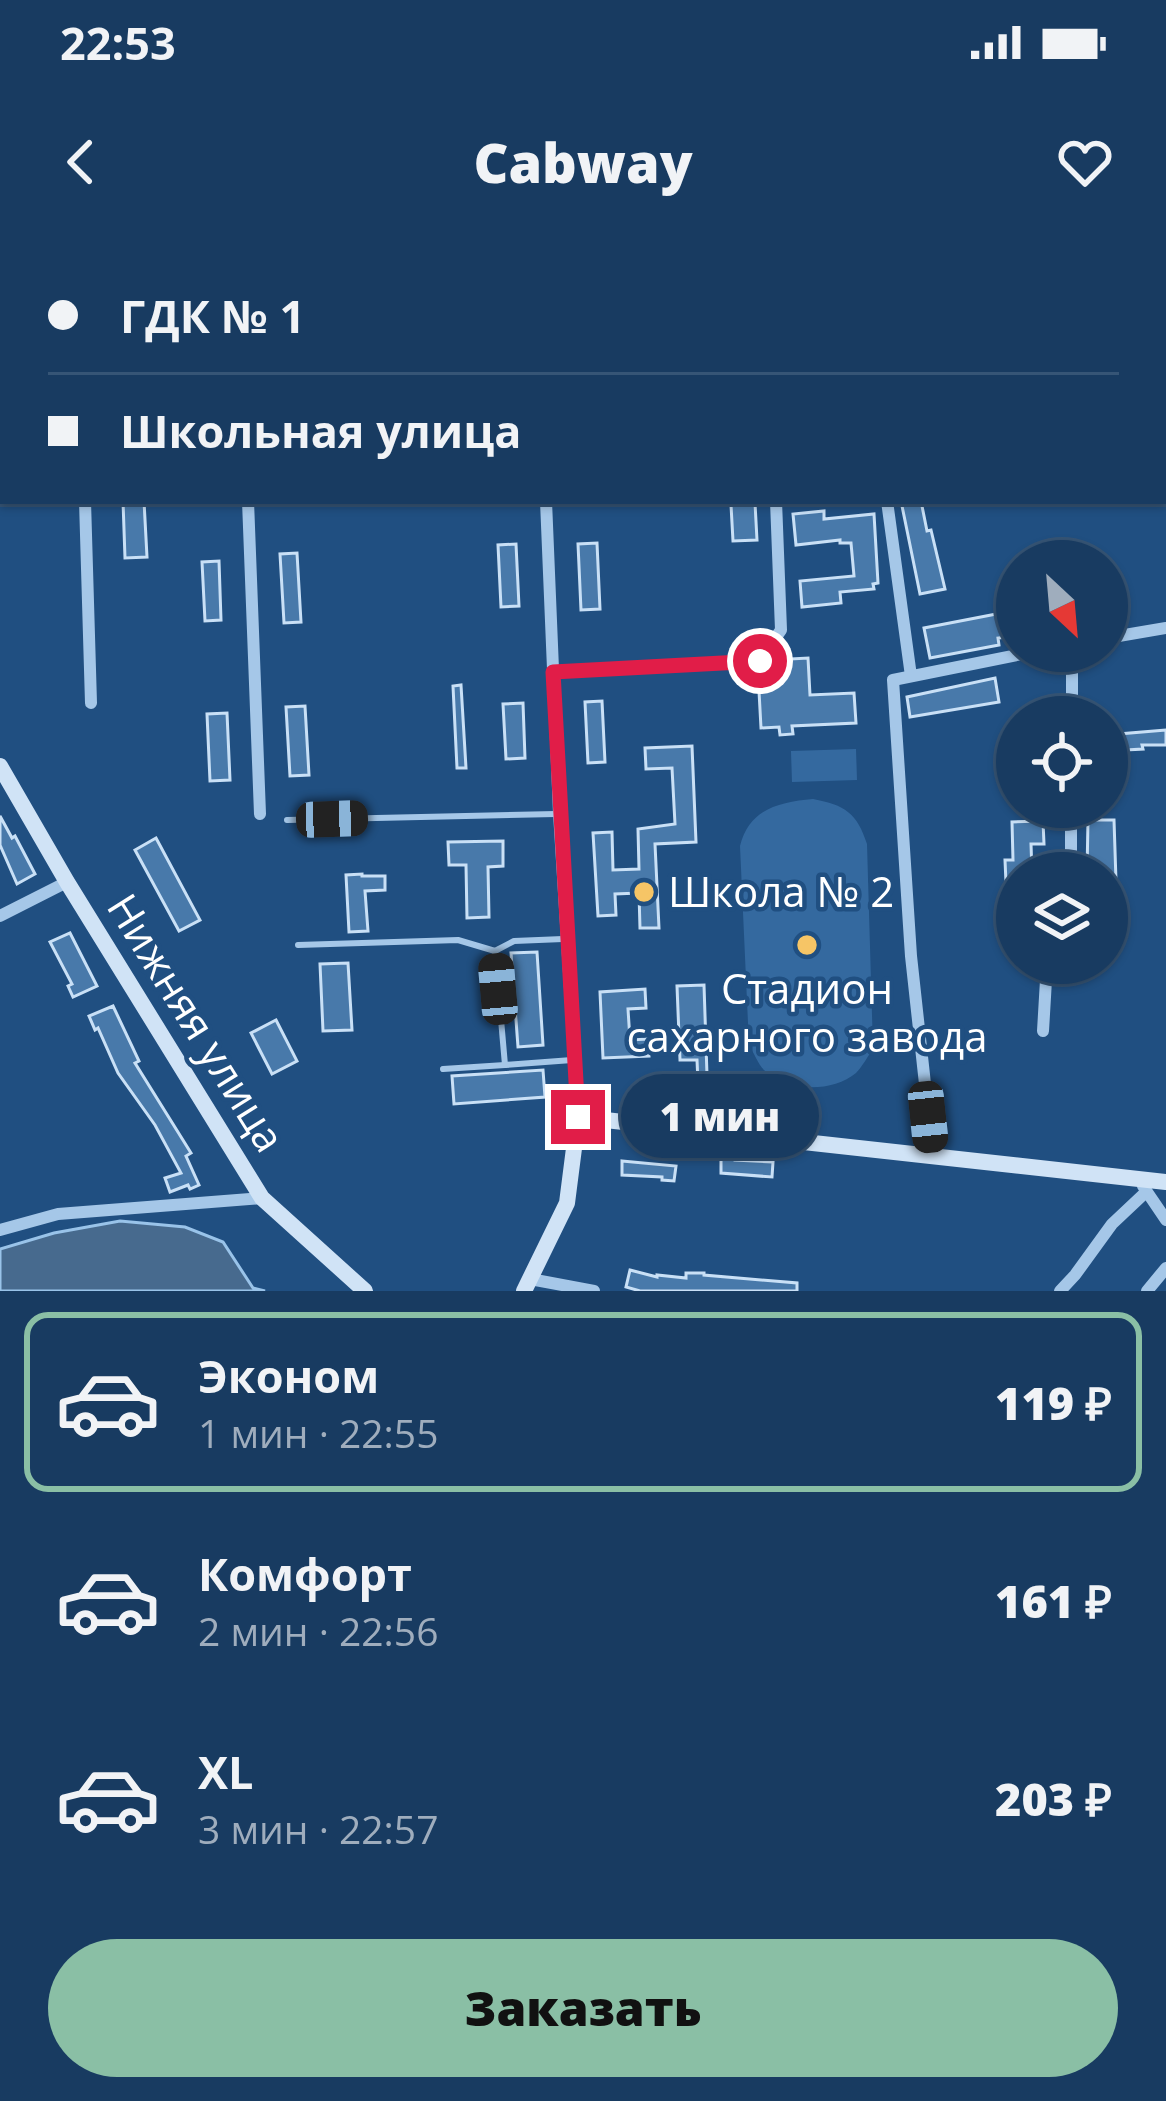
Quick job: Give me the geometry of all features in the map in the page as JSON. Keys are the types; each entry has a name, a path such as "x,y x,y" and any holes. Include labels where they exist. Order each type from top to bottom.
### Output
{"street":[{"path":"85,504 91,703"},
{"path":"248,504 260,814"},
{"path":"546,504 578,1117 567,1203 527,1285 594,1291"},
{"path":"553,672 760,661 781,631 776,504"},
{"path":"887,504 911,676"},
{"path":"1128,634 1166,628"},
{"path":"933,1157 910,956 893,680 996,659"},
{"name":"Нижняя улица","path":"0,766 262,1198 365,1291"},
{"path":"0,916 67,883"},
{"path":"1043,1031 1046,984"},
{"path":"578,1117 1143,1186 1166,1183"},
{"path":"1143,1186 1166,1220"},
{"path":"1060,1291 1143,1186"},
{"path":"0,1229 58,1214 262,1198"},
{"path":"1147,1291 1166,1268"}],"lane":[{"path":"287,820 559,814"},
{"path":"298,945 458,940 494,951 514,941 567,938"},
{"path":"494,951 505,1065"},
{"path":"443,1070 574,1060"}],"shaded area":[{"path":"856,749 857,780 792,782 791,751"},
{"name":"Стадион сахарного завода","path":"813,799 848,812 867,844 873,1049 846,1080 822,1087 796,1086 773,1077 749,1045 740,846 750,823 767,810"},
{"path":"120,1221 185,1227 223,1242 253,1288 265,1291 0,1291 0,1249"}],"building":[{"path":"123,504 144,504 147,557 125,558"},
{"path":"755,504 757,540 733,541 731,505"},
{"path":"902,504 922,504 945,589 920,594"},
{"path":"824,511 824,519 874,514 878,583 873,584 874,589 840,592 841,603 802,607 800,581 854,576 851,543 796,545 793,514"},
{"path":"597,543 600,609 581,610 578,544"},
{"path":"516,544 519,606 501,607 498,545"},
{"path":"297,553 301,622 284,623 280,554"},
{"path":"219,561 221,620 205,621 202,562"},
{"path":"996,614 996,646 930,658 924,628"},
{"path":"808,658 810,695 854,693 856,723 792,726 793,734 780,735 779,727 761,728 759,691 767,690 766,669 772,660"},
{"path":"995,678 998,696 996,703 910,717 907,697"},
{"path":"461,685 466,768 457,768 453,686"},
{"path":"602,701 605,762 588,763 585,702"},
{"path":"523,703 525,758 506,759 503,704"},
{"path":"305,706 309,775 290,776 286,707"},
{"path":"227,713 230,780 210,781 207,714"},
{"path":"1166,730 1166,745 1128,750 1128,733"},
{"path":"692,746 696,842 655,844 659,928 640,928 639,893 615,894 616,915 598,916 593,833 612,832 613,870 639,869 638,829 675,824 672,768 646,769 645,748"},
{"path":"0,816 35,874 17,884 0,845"},
{"path":"1012,828 1043,828 1044,844 1031,844 1031,852 1013,852"},
{"path":"1088,828 1114,828 1115,852 1087,852"},
{"path":"156,838 200,920 179,931 135,850"},
{"path":"503,841 503,866 488,867 489,917 467,918 466,865 449,865 448,842"},
{"path":"346,875 385,876 385,890 365,891 368,931 349,932"},
{"path":"70,933 97,986 73,997 68,986 72,984 50,942"},
{"path":"537,952 543,1045 518,1047 511,953"},
{"path":"348,963 352,1030 323,1031 320,964"},
{"path":"704,985 708,1105 699,1106 697,1060 680,1060 677,986"},
{"path":"645,989 646,1008 628,1009 630,1040 648,1039 649,1056 603,1058 600,992"},
{"path":"113,1006 139,1061 135,1063 191,1153 186,1156 199,1185 170,1192 165,1178 181,1173 118,1073 89,1016"},
{"path":"276,1020 297,1061 272,1074 251,1033"},
{"path":"543,1070 545,1097 454,1104 452,1076"},
{"path":"721,1156 773,1162 772,1177 721,1173"},
{"path":"622,1161 676,1166 674,1181 622,1175"},
{"path":"630,1270 657,1277 704,1273 797,1283 797,1291 640,1291 626,1287"}],"place":[{"name":"Школа № 2","path":"644,892"},
{"name":"Стадион сахарного завода","path":"807,945"}],"route":[{"path":"578,1117 553,672 760,661"}]}
